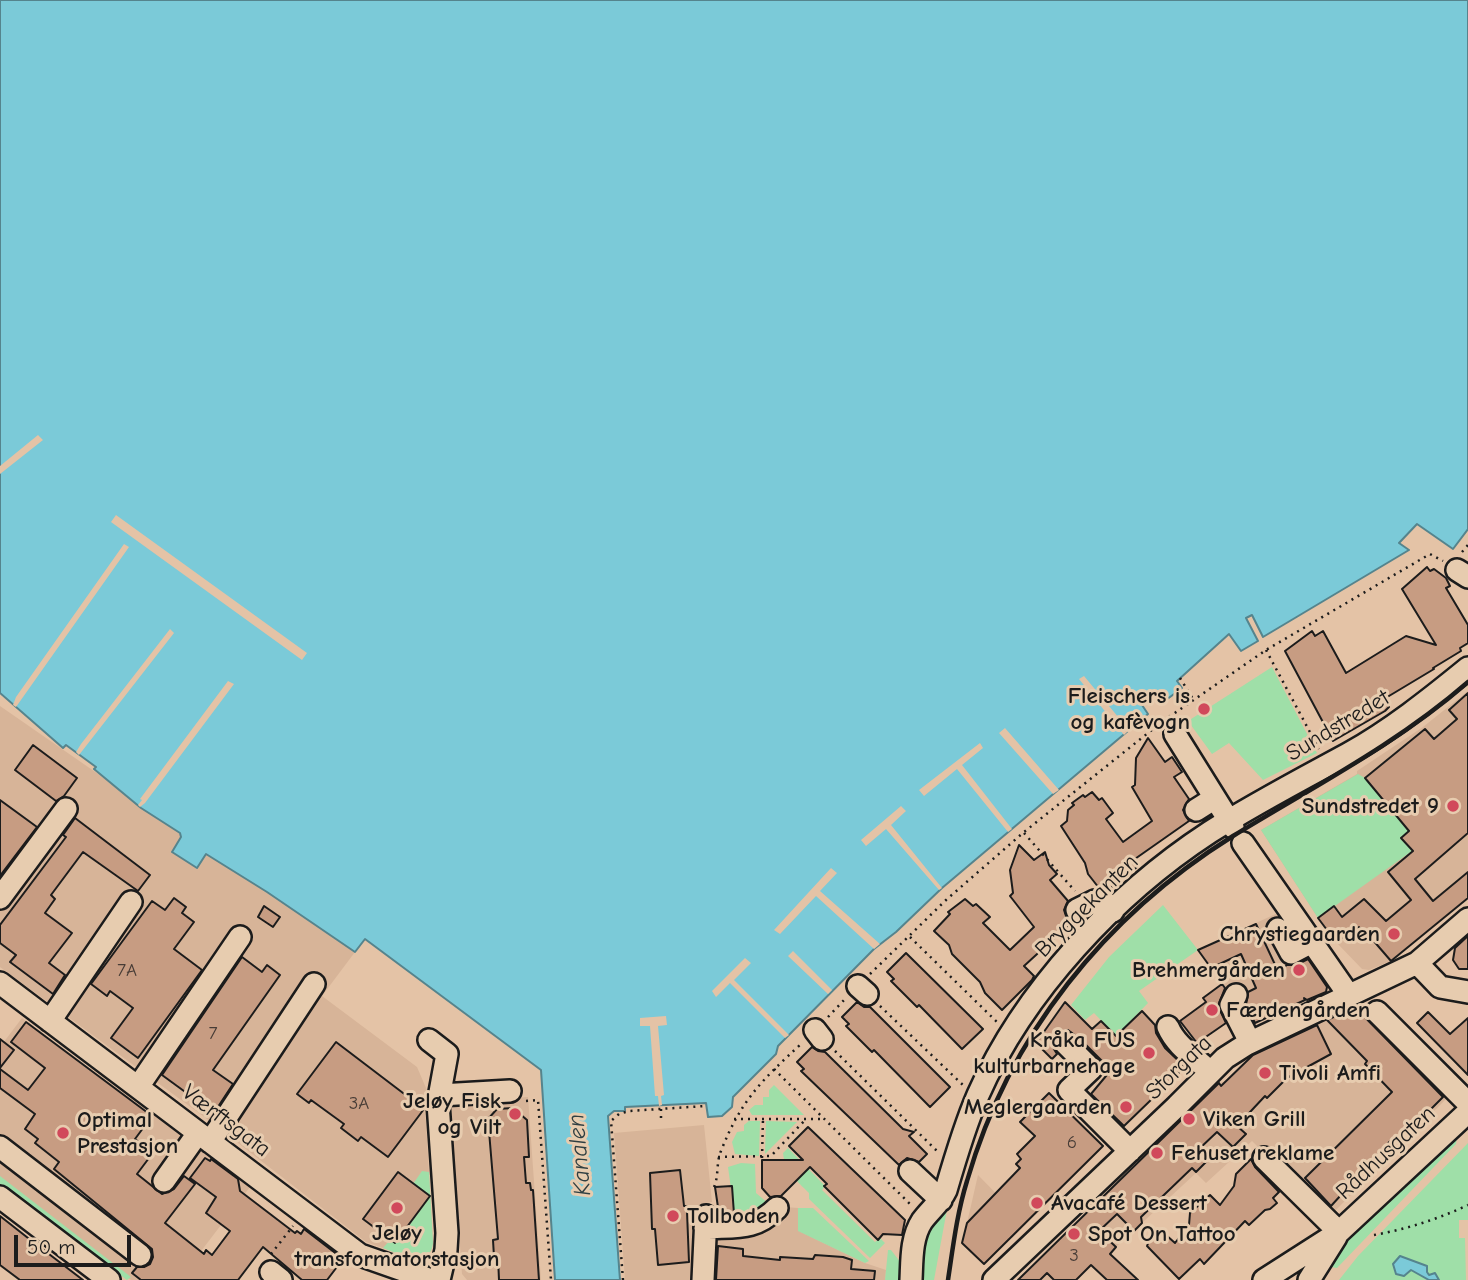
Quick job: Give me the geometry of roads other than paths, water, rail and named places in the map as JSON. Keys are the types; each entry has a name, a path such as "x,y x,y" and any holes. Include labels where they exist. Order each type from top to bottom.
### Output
{"street":[{"name":"Sundstredet","path":"1241,842 1327,764 1415,711 1468,668"},
{"path":"1167,725 1275,896 1312,942 1348,994"},
{"path":"1196,810 1215,798"},
{"path":"0,898 66,809"},
{"name":"Bryggekanten","path":"911,1280 916,1236 924,1218 941,1200 978,1095 1010,1035 1067,958 1113,911 1208,834 1241,842"},
{"path":"1082,907 1095,901 1104,901 1113,911"},
{"path":"50,1021 131,902"},
{"name":"Storgata","path":"994,1280 1225,1058 1250,1042 1417,962 1468,919"},
{"path":"1278,929 1291,953 1312,942"},
{"path":"138,1087 240,937"},
{"path":"1417,962 1440,987 1468,992"},
{"name":"Værftsgata","path":"0,983 360,1255 419,1278"},
{"path":"164,1181 204,1137 314,984"},
{"path":"1236,995 1231,1005 1250,1042"},
{"path":"1377,1012 1468,1103"},
{"path":"1168,1027 1185,1051 1210,1072"},
{"path":"429,1040 447,1054 439,1099 447,1233 439,1280"},
{"path":"1065,1043 1095,1072 1069,1090 1130,1151"},
{"path":"439,1099 510,1091"},
{"name":"Rådhusgaten","path":"1339,1232 1468,1112"},
{"path":"0,1147 140,1255"},
{"path":"1264,1158 1339,1232"},
{"path":"910,1171 941,1200"},
{"path":"0,1197 109,1280"},
{"path":"703,1280 706,1220 750,1226 764,1221 777,1208"},
{"path":"1311,1279 1339,1232"},
{"path":"1264,1280 1339,1232"}],"water":[{"name":"Kanalen","path":"0,0 1468,0 1468,529 1453,549 1417,524 1399,543 1409,550 1263,637 1252,615 1246,618 1258,641 1241,651 1229,634 1177,681 1182,688 1166,700 1160,693 1142,705 1148,714 874,949 778,1046 776,1054 733,1097 732,1107 722,1116 708,1117 706,1103 625,1107 625,1111 614,1111 608,1116 620,1280 555,1280 541,1070 365,939 355,952 206,854 197,868 172,852 181,837 180,833 141,808 94,769 96,767 66,745 63,748 0,693"},
{"path":"1400,1256 1427,1266 1429,1275 1435,1273 1439,1280 1429,1280 1411,1270 1404,1276 1396,1274 1393,1264"}],"railway":[{"path":"948,1280 967,1181 985,1128 1008,1077 1036,1029 1068,984 1104,942 1143,903 1187,868 1233,836 1384,745 1468,682"}],"place":[{"name":"Fleischers is og kafèvogn","path":"1204,709"},
{"name":"Sundstredet 9","path":"1453,806"},
{"name":"Chrystiegaarden","path":"1394,934"},
{"name":"Brehmergården","path":"1299,970"},
{"name":"Færdengården","path":"1212,1010"},
{"name":"Kråka FUS kulturbarnehage","path":"1149,1053"},
{"name":"Tivoli Amfi","path":"1265,1073"},
{"name":"Meglergaarden","path":"1126,1107"},
{"name":"Jeløy Fisk og Vilt","path":"515,1114"},
{"name":"Viken Grill","path":"1189,1119"},
{"name":"Optimal Prestasjon","path":"63,1133"},
{"name":"Fehuset reklame","path":"1157,1153"},
{"name":"Avacafé Dessert","path":"1037,1203"},
{"name":"Jeløy transformatorstasjon","path":"397,1208"},
{"name":"Tollboden","path":"673,1216"},
{"name":"Spot On Tattoo","path":"1074,1234"}]}
